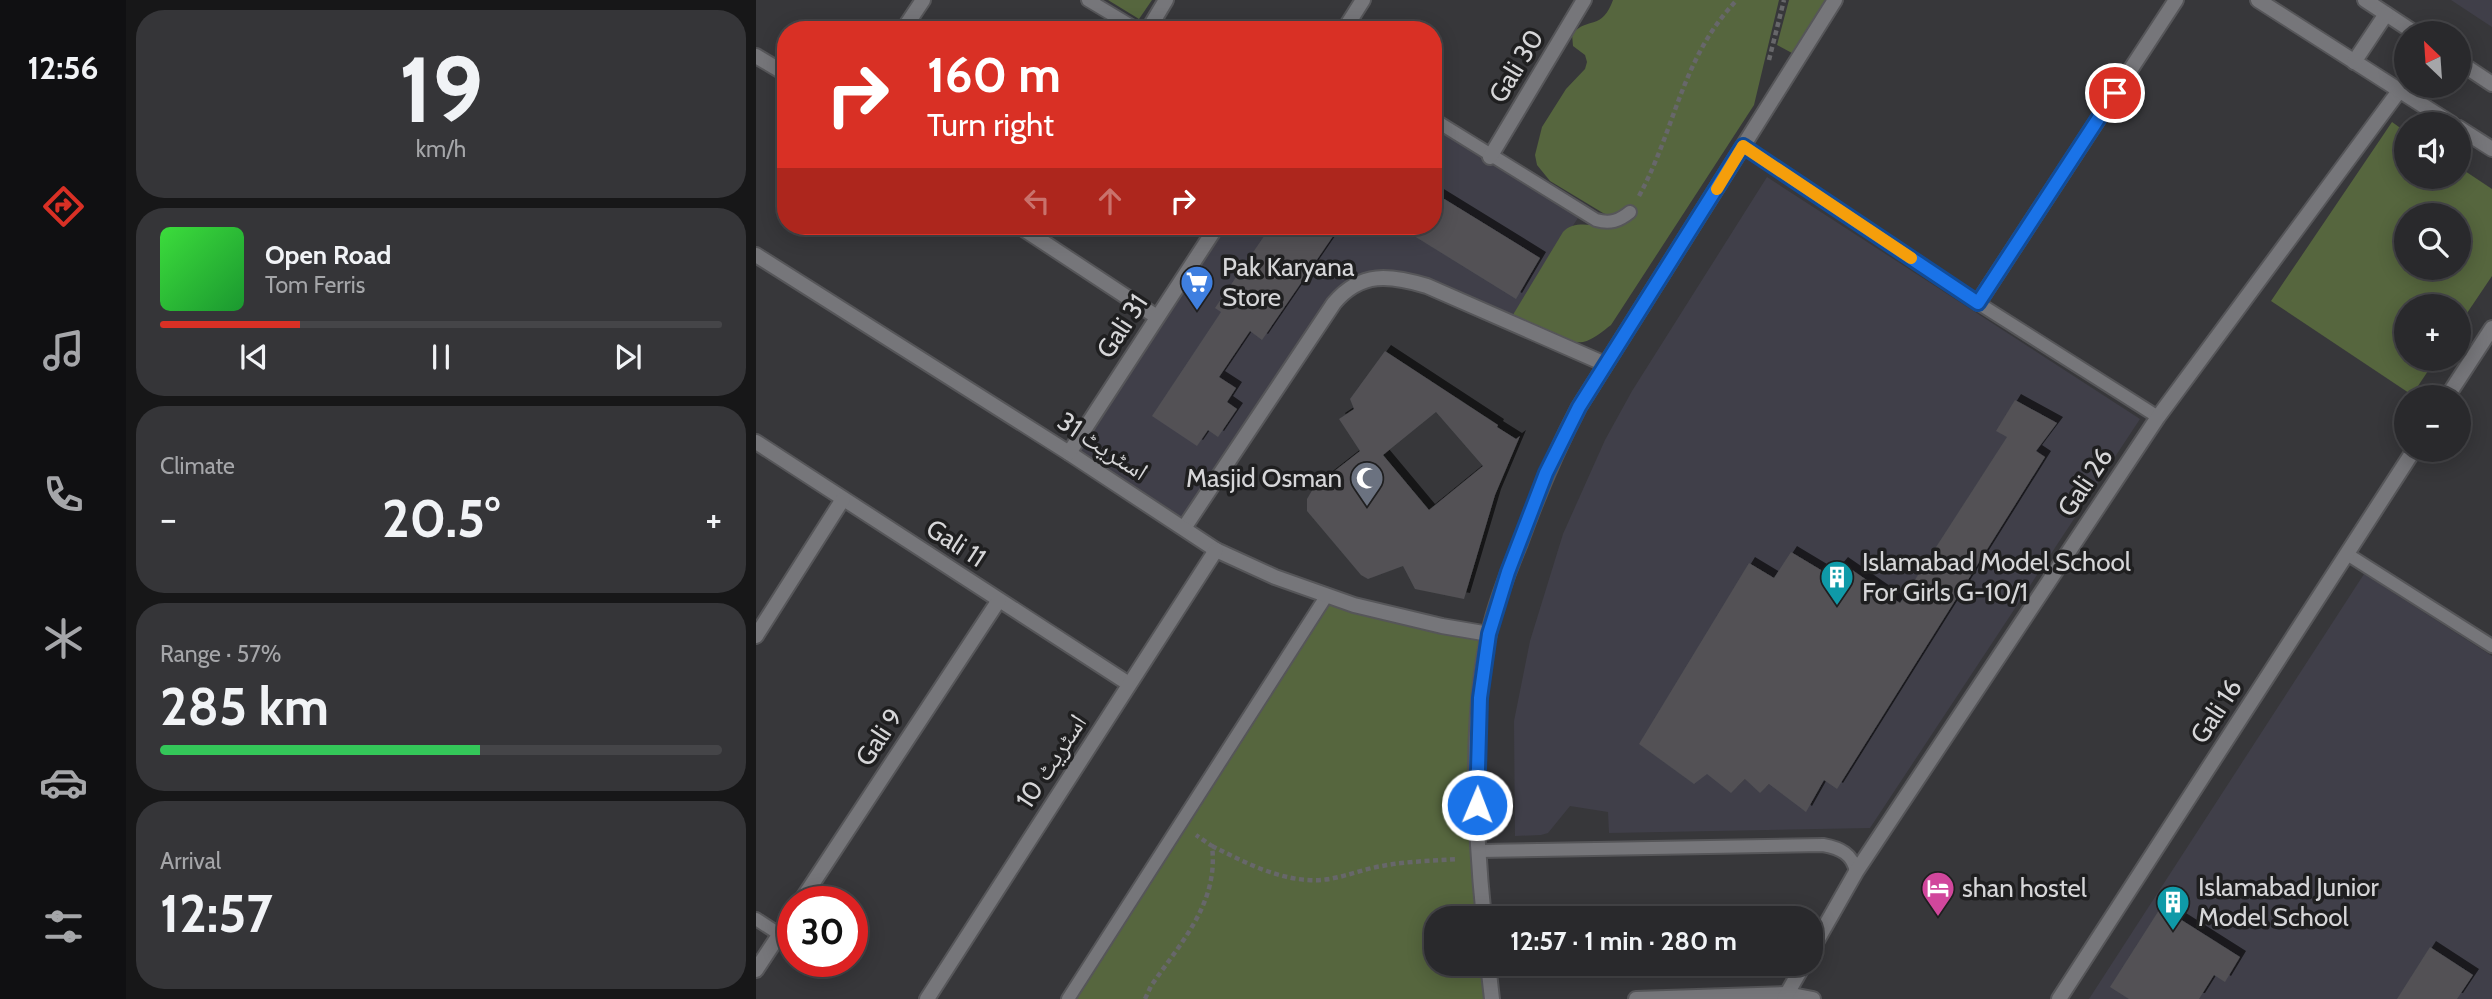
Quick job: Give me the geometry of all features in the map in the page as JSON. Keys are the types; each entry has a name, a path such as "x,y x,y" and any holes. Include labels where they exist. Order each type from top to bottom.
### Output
{"street":[{"path":"909,21 923,0"},
{"path":"1153,21 1166,0"},
{"path":"1350,21 1363,0"},
{"name":"Gali 30","path":"1490,156 1584,0"},
{"path":"1483,906 1479,854 1478,727 1489,634 1508,572 1546,473 1605,363 1672,262 1835,0"},
{"path":"1978,303 2176,0"},
{"path":"2258,0 2394,88"},
{"path":"2365,0 2397,21"},
{"path":"2354,62 2386,14"},
{"path":"756,56 777,69"},
{"path":"2471,70 2492,84"},
{"name":"Gali 26","path":"1823,930 1856,872 2158,417 2394,98"},
{"path":"2410,98 2433,112"},
{"path":"2471,136 2492,149"},
{"path":"1034,235 1157,317"},
{"name":"Gali 31","path":"1069,453 1211,235"},
{"name":"اسٹریٹ 31","path":"756,255 1069,453 1216,550 1248,566 1327,595 1396,616 1489,634"},
{"path":"1184,528 1334,303 1343,292 1355,284 1383,278 1401,278 1427,286 1605,363"},
{"path":"2457,385 2486,351 2492,328"},
{"name":"Gali 11","path":"756,442 1129,684"},
{"name":"Gali 16","path":"2059,999 2405,462"},
{"path":"756,636 843,499"},
{"name":"اسٹریٹ 10","path":"927,999 1216,550"},
{"name":"Gali 9","path":"811,886 999,600"},
{"path":"756,970 777,937"},
{"path":"1489,976 1492,999"},
{"path":"1785,996 1797,976"},
{"path":"1636,999 1785,996 1813,999"}],"lane":[{"path":"1088,0 1123,21"},
{"path":"1442,125 1596,220 1606,223 1621,220 1630,212"},
{"path":"1743,146 1978,303 2158,417"},
{"path":"2347,554 2492,646"},
{"path":"1068,999 1327,595"},
{"path":"1479,854 1823,845 1855,852 1875,844"},
{"path":"1843,850 1855,863 1856,872"},
{"path":"756,919 777,933"}],"path":[{"path":"1630,212 1658,156 1694,60 1717,21 1737,0"},
{"path":"1180,823 1212,846 1263,869 1310,880 1335,879 1380,866 1479,854"},
{"path":"1144,999 1201,914 1213,874 1212,846"}],"shaded area":[{"path":"2451,0 2492,0 2492,27"},
{"path":"1442,123 1582,212 1508,323 1427,286 1355,284 1184,528 1069,453 1211,235 1442,235"},
{"path":"1767,177 2140,419 1870,828 1609,833 1608,812 1570,806 1548,833 1515,836 1514,721 1530,641 1563,534 1605,440 1632,391"},
{"path":"2364,574 2492,656 2492,999 2089,999"}],"green space":[{"path":"1108,0 1152,0 1139,19"},
{"path":"1613,0 1779,0 1754,105 1611,325 1590,339 1575,342 1556,339 1508,323 1563,232 1571,226 1621,226 1629,221 1634,212 1610,216 1603,213 1550,181 1537,165 1535,155 1542,127 1566,89 1585,69 1585,55 1573,46 1572,34 1604,16"},
{"path":"1789,0 1826,0 1792,53 1777,45"},
{"path":"2392,122 2394,189 2471,189 2471,175 2492,189 2492,276 2471,307 2471,294 2394,294 2394,371 2428,371 2419,385 2397,385 2271,301"},
{"path":"1327,595 1489,634 1480,698 1484,906 1424,906 1424,976 1489,976 1492,999 1068,999"}],"building":[{"path":"1442,198 1540,258 1516,299 1413,235 1442,235"},
{"path":"1265,235 1334,235 1262,340 1250,331 1219,377 1236,388 1227,402 1237,409 1218,437 1208,430 1197,446 1152,416 1221,312 1215,308"},
{"path":"1385,351 1516,439 1520,436 1495,495 1464,599 1415,589 1403,566 1368,579 1361,575 1307,511 1307,499 1314,487 1360,451 1339,419 1354,409 1350,399","holes":["1436,412 1483,466 1429,510 1383,455"]},
{"name":"Islamabad Model School For Girls G-10/1","path":"2015,400 2057,423 2036,451 2045,457 1837,789 1824,780 1806,812 1769,784 1760,793 1745,779 1731,793 1707,774 1694,784 1639,744 1749,563 1774,578 1791,552 1831,576 1842,563 1900,603 2007,437 1996,431"},
{"name":"Islamabad Junior Model School","path":"2161,907 2240,957 2225,982 2214,975 2199,999 2129,999 2110,987"},
{"name":"Islamabad Junior Model School","path":"2430,947 2473,975 2457,999 2397,999"}],"slow traffic":[{"path":"1717,189 1743,146 1911,258"}],"place":[{"name":"Pak Karyana Store","path":"1197,312"},
{"name":"Masjid Osman","path":"1367,508"},
{"name":"Islamabad Model School For Girls G-10/1","path":"1837,607"},
{"name":"shan hostel","path":"1938,918"},
{"name":"Islamabad Junior Model School","path":"2173,932"}],"route":[{"path":"1477,805 1480,698 1489,634 1508,572 1546,473 1579,407 1605,363 1672,262 1743,146 1978,303 2115,93"}]}
